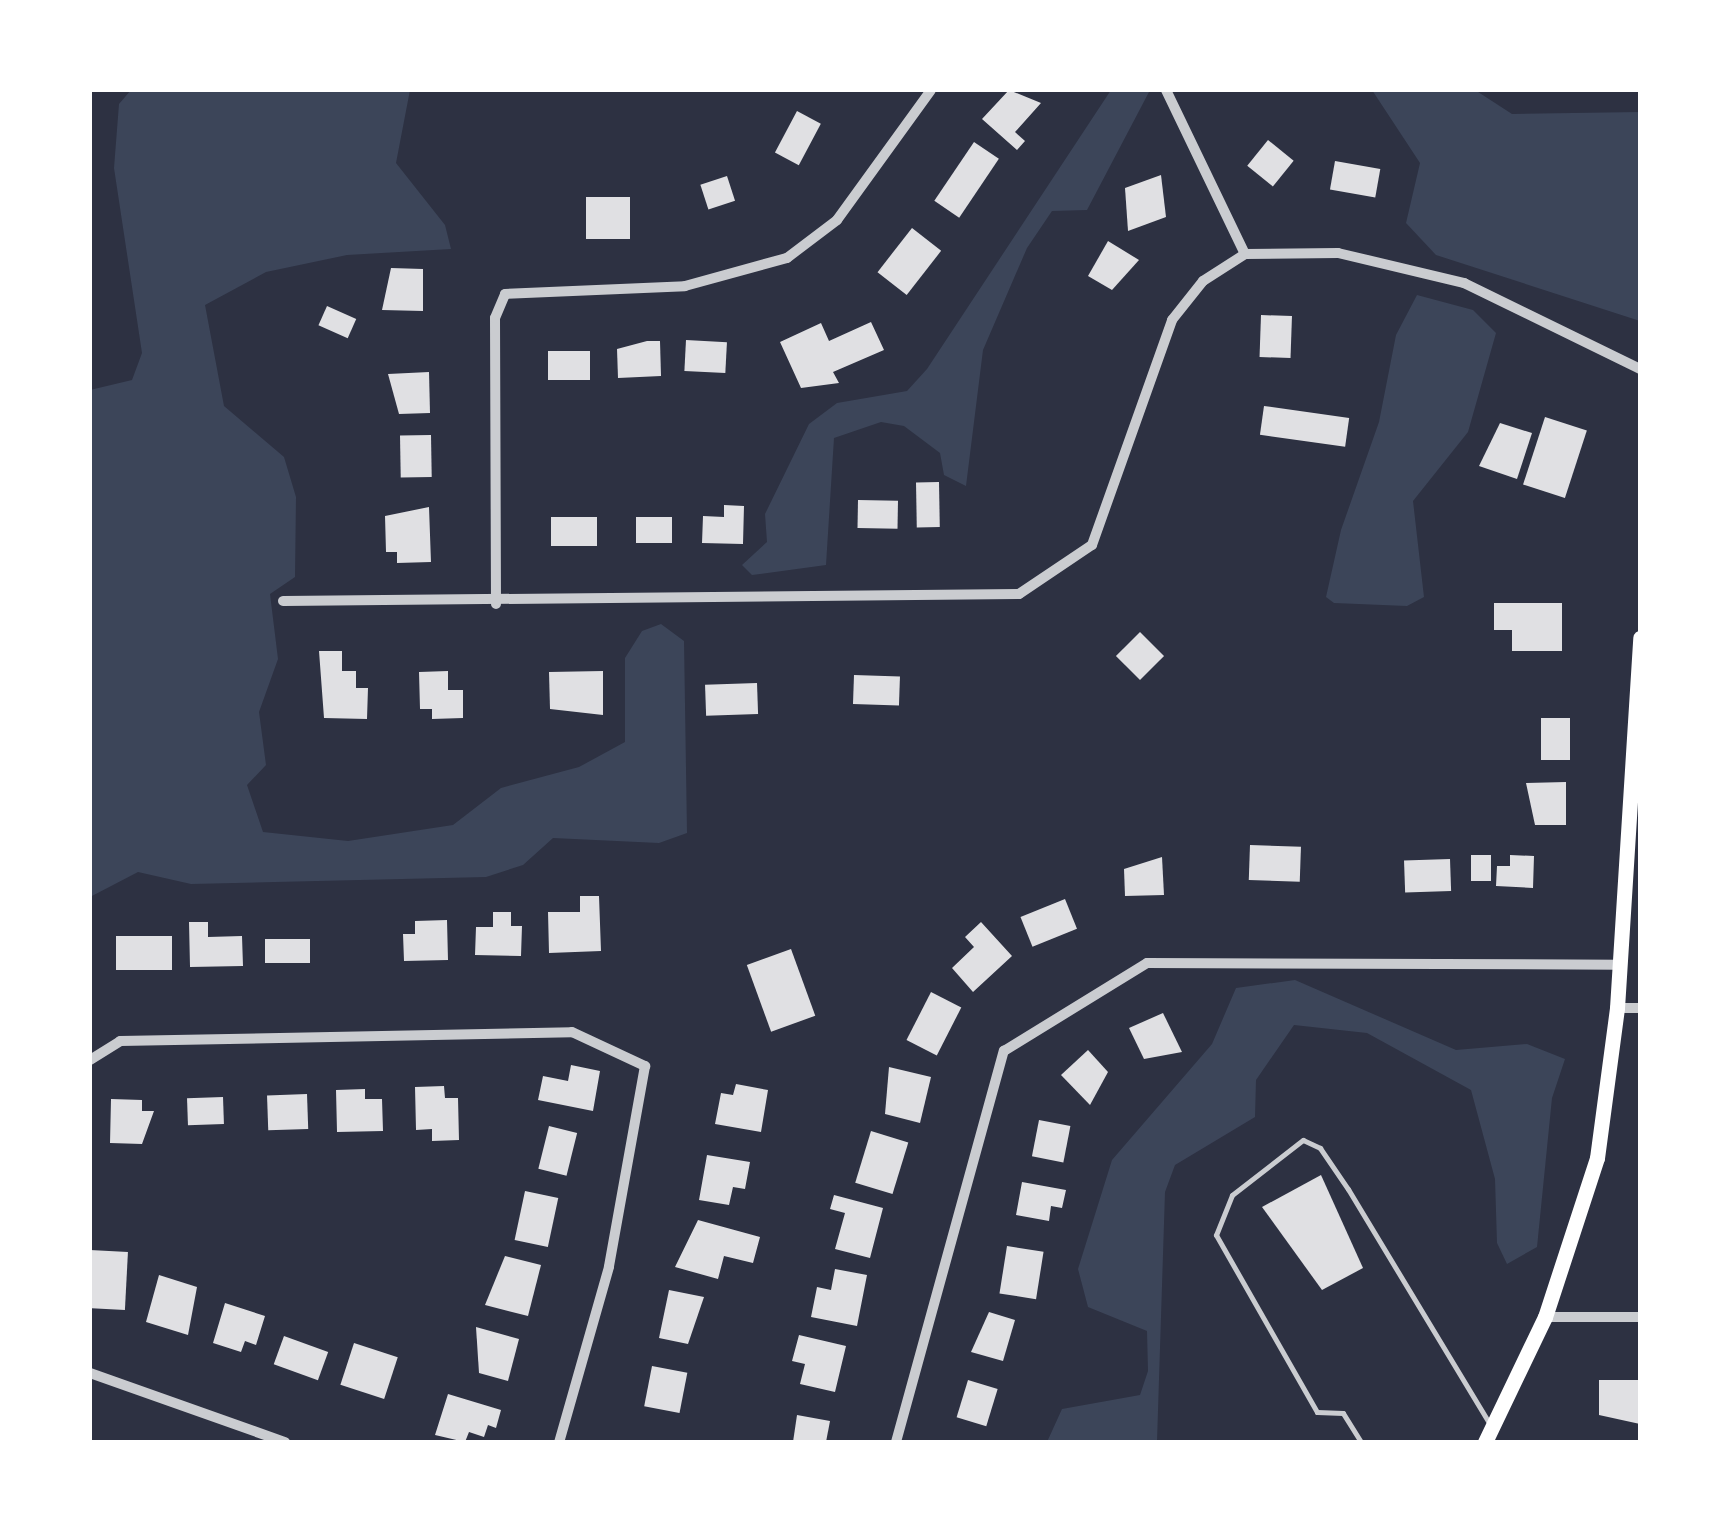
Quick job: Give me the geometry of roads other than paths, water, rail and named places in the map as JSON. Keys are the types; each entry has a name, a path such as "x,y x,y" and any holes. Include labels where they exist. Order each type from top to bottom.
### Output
{"main road":[{"path":"1488,1434 1545,1317 1597,1158 1617,1008 1640,638"}],"street":[{"path":"496,604 495,318 505,294 686,286 788,258 837,220 931,90"},
{"path":"1166,90 1245,254"},
{"path":"284,602 496,604 1018,594 1092,545 1172,320 1202,281 1245,254 1338,252 1464,283 1640,369"},
{"path":"896,1442 1004,1051 1147,963 1620,965"},
{"path":"1617,1008 1640,1008"},
{"path":"90,1060 120,1041 572,1032 645,1066 609,1267 559,1442"},
{"path":"1545,1317 1640,1317"},
{"path":"90,1374 285,1442"}],"lane":[{"path":"1362,1442 1343,1413 1317,1412 1216,1235 1232,1195 1303,1140 1320,1148 1348,1189 1488,1434"}]}
